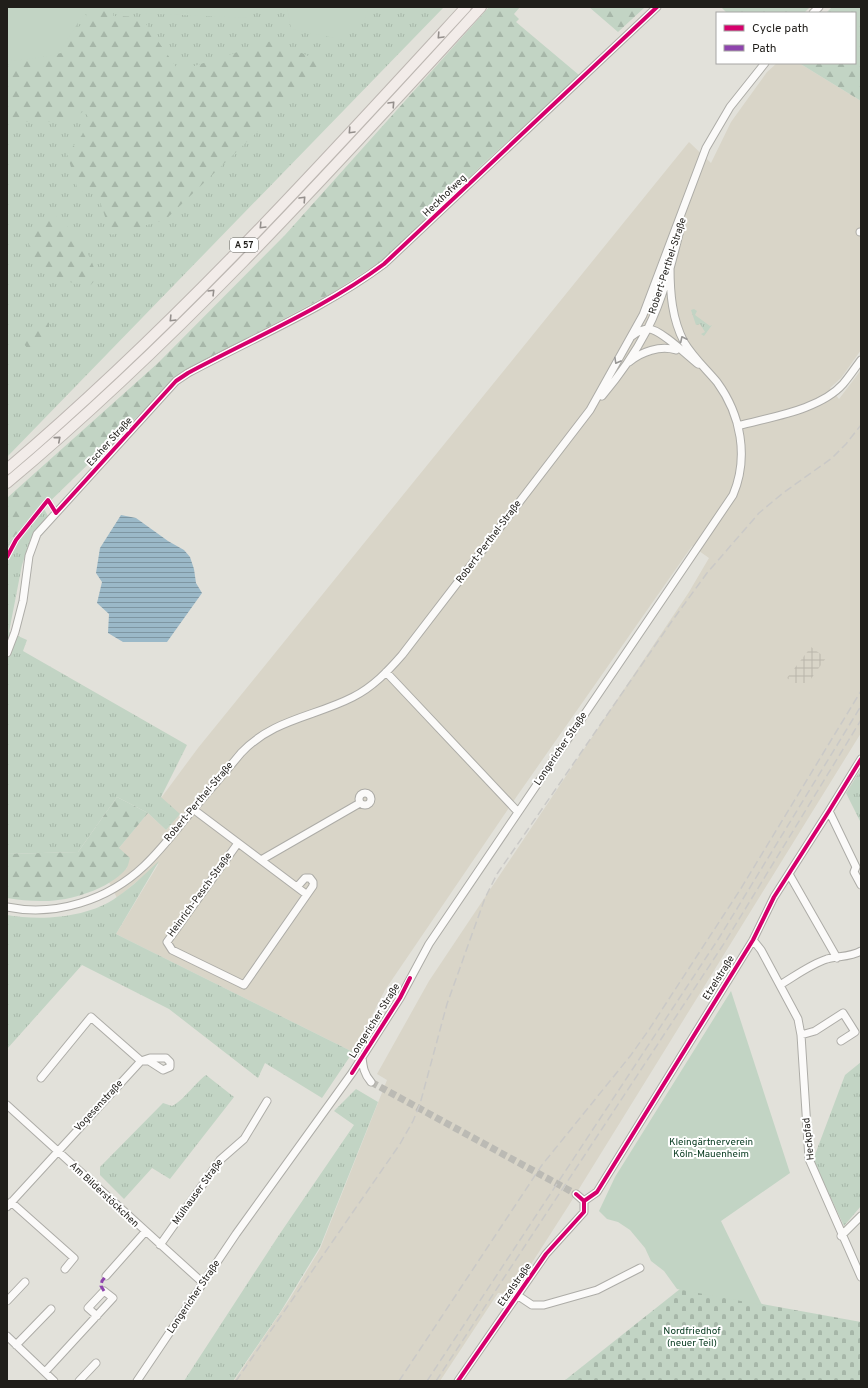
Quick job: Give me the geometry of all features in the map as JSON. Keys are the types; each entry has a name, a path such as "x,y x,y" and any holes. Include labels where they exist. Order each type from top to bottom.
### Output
{"highway":[{"name":"A 57","path":"7,469 161,330 274,214 466,7"},
{"name":"A 57","path":"7,483 97,405 278,226 481,7"}],"street":[{"name":"Heckhofweg","path":"176,381 188,373 333,297 362,280 384,264 656,7"},
{"name":"Robert-Perthel-Straße","path":"590,410 643,315 706,148 717,127 745,86 764,64"},
{"name":"Robert-Perthel-Straße","path":"7,907 36,909 65,907 86,901 110,891 144,866 241,753 259,737 282,723 323,710 365,690 386,672 402,655 590,410 604,394 626,364 647,330 670,267 695,176"},
{"name":"Longericher Straße","path":"137,1381 247,1218 352,1072 400,998 429,944 726,507 738,483 742,464 738,426 726,396 684,342 674,314 670,289 670,267"},
{"path":"630,337 637,332 647,330 643,324 643,315"},
{"name":"Longericher Straße","path":"647,330 656,331 706,371"},
{"name":"Longericher Straße","path":"647,330 676,350 683,353"},
{"name":"Longericher Straße","path":"626,364 648,351 676,350"},
{"path":"738,426 806,407 822,400 842,385 861,360"},
{"name":"Escher Straße","path":"7,653 16,632 29,556 37,534 176,381"},
{"path":"386,672 518,812"},
{"name":"Etzelstraße","path":"458,1381 517,1295 558,1239 580,1218 585,1209 584,1201 596,1192 753,940 774,898 830,812 861,758"},
{"path":"261,860 360,803"},
{"path":"193,810 306,894 313,886 313,882 310,878 304,879 297,887"},
{"path":"830,812 856,866 854,872 861,886"},
{"name":"Heinrich-Pesch-Straße","path":"238,843 167,942 172,950 244,985 306,894"},
{"path":"789,874 837,958"},
{"name":"Heckpfad","path":"753,940 761,950 798,1019 801,1035 809,1159 861,1277"},
{"path":"780,985 818,963 853,956 861,952"},
{"path":"801,1035 815,1031 843,1013 855,1032 841,1041"},
{"name":"Vogesenstraße","path":"9,1205 141,1061 92,1017 41,1078"},
{"path":"352,1072 371,1082 364,1072 362,1057"},
{"name":"Mülhauser Straße","path":"160,1245 220,1160 244,1139 267,1101"},
{"name":"Am Bilderstöckchen","path":"7,1105 145,1232 203,1283"},
{"path":"576,1194 584,1201"},
{"path":"9,1205 74,1258 65,1269"},
{"path":"842,1236 861,1216"},
{"path":"106,1276 145,1232"},
{"name":"Etzelstraße","path":"517,1295 532,1305 544,1305 596,1290 640,1268"},
{"path":"7,1301 25,1282"},
{"path":"16,1345 51,1309"},
{"path":"45,1372 97,1316"},
{"path":"7,1336 54,1381"},
{"path":"79,1381 96,1363"}],"shaded area":[{"path":"776,64 801,64 861,101 861,350 841,378 830,388 839,399 861,370 861,733 569,1205 512,1294 498,1293 440,1381 234,1381 289,1300 320,1249 387,1080 377,1074 429,981 689,592 709,558 692,546 517,796 385,990 353,1052 116,934 159,863 117,898 109,882 127,868 119,848 148,813 166,830 179,814 161,798 198,748 689,142 711,163 731,122 767,72"},
{"path":"811,647 826,658 808,683 794,683 787,678"}],"green space":[{"path":"7,7 444,7 7,457"},
{"path":"7,7 85,7 83,15 57,55 14,61 7,58"},
{"path":"87,7 113,7 113,16 141,17 179,71 271,41 327,65 165,220 111,235 98,195 78,190 67,154 82,135 89,118 84,111 76,116 57,121 7,122 7,65 61,53 86,17"},
{"path":"114,7 259,7 247,18 114,12"},
{"path":"287,7 369,7 364,20 344,40 291,29"},
{"path":"489,7 520,7 514,14 519,19 516,22 579,75 484,163 406,240 383,260 332,293 187,370 7,543 7,498 158,363 285,235"},
{"path":"589,7 643,7 644,8 618,32"},
{"path":"721,7 810,7 805,12 726,12"},
{"path":"832,7 861,7 861,101 801,64 856,64 856,12 827,12"},
{"path":"53,215 59,218 66,225 86,251 94,269 95,278 94,282 89,286 65,281 37,268 29,244 33,231 44,217"},
{"path":"694,309 697,311 695,315 710,326 712,325 704,336 701,334 705,332 700,324 696,325 691,310"},
{"path":"44,320 49,323 49,331 36,346 27,348 22,341 24,331"},
{"path":"44,509 48,516 31,538 22,565 9,632 27,640 23,651 187,745 161,797 180,814 166,830 148,813 117,797 78,852 7,854 7,543"},
{"path":"861,769 861,823 846,793"},
{"path":"117,797 148,813 119,848 130,858 127,868 109,883 98,889 75,897 51,901 7,898 7,854 78,852"},
{"path":"159,861 116,934 353,1052 322,1098 265,1063 258,1078 169,1009 82,965 7,1049 7,915 34,918 64,916 92,910 123,893"},
{"name":"Kleingärtnerverein Köln-Mauenheim","path":"731,991 790,1173 721,1221 762,1305 677,1289 664,1271 651,1261 645,1248 630,1230 618,1222 607,1219 599,1211 615,1177"},
{"path":"861,1062 861,1206 844,1226 813,1160 845,1075"},
{"path":"206,1075 234,1097 170,1179 152,1168 124,1199 100,1175 100,1167 163,1103 172,1106 176,1104"},
{"path":"356,1089 378,1102 320,1247 281,1311 233,1381 184,1381 279,1235 354,1125 334,1111"},
{"name":"Nordfriedhof (neuer Teil)","path":"680,1289 861,1322 861,1381 564,1381"}],"water":[{"path":"121,515 136,518 168,541 184,550 190,557 196,583 202,593 167,642 123,642 108,633 109,614 97,603 102,582 96,573 100,548"}],"tunnel":[{"path":"371,1082 576,1194"}],"railway":[{"path":"236,1381 400,1144 413,1121 420,1104 447,1004 485,898 497,874 672,621 707,573 759,513 783,493 832,458 846,444 861,425"},
{"path":"399,1381 542,1165 631,1055 648,1031 740,890 861,691"},
{"path":"427,1381 719,938 861,706"},
{"path":"436,1381 725,942 861,720"}],"marked path":[{"path":"104,1291 101,1286 102,1281 106,1276"}],"cycle path":[{"path":"7,557 16,540 48,500 56,513 176,381 188,373 338,295 384,264 657,7"},
{"path":"584,1201 597,1192 753,940 774,897 861,759"},
{"path":"352,1073 400,998 410,978"},
{"path":"458,1381 546,1254 584,1212 584,1201 576,1194"}]}
